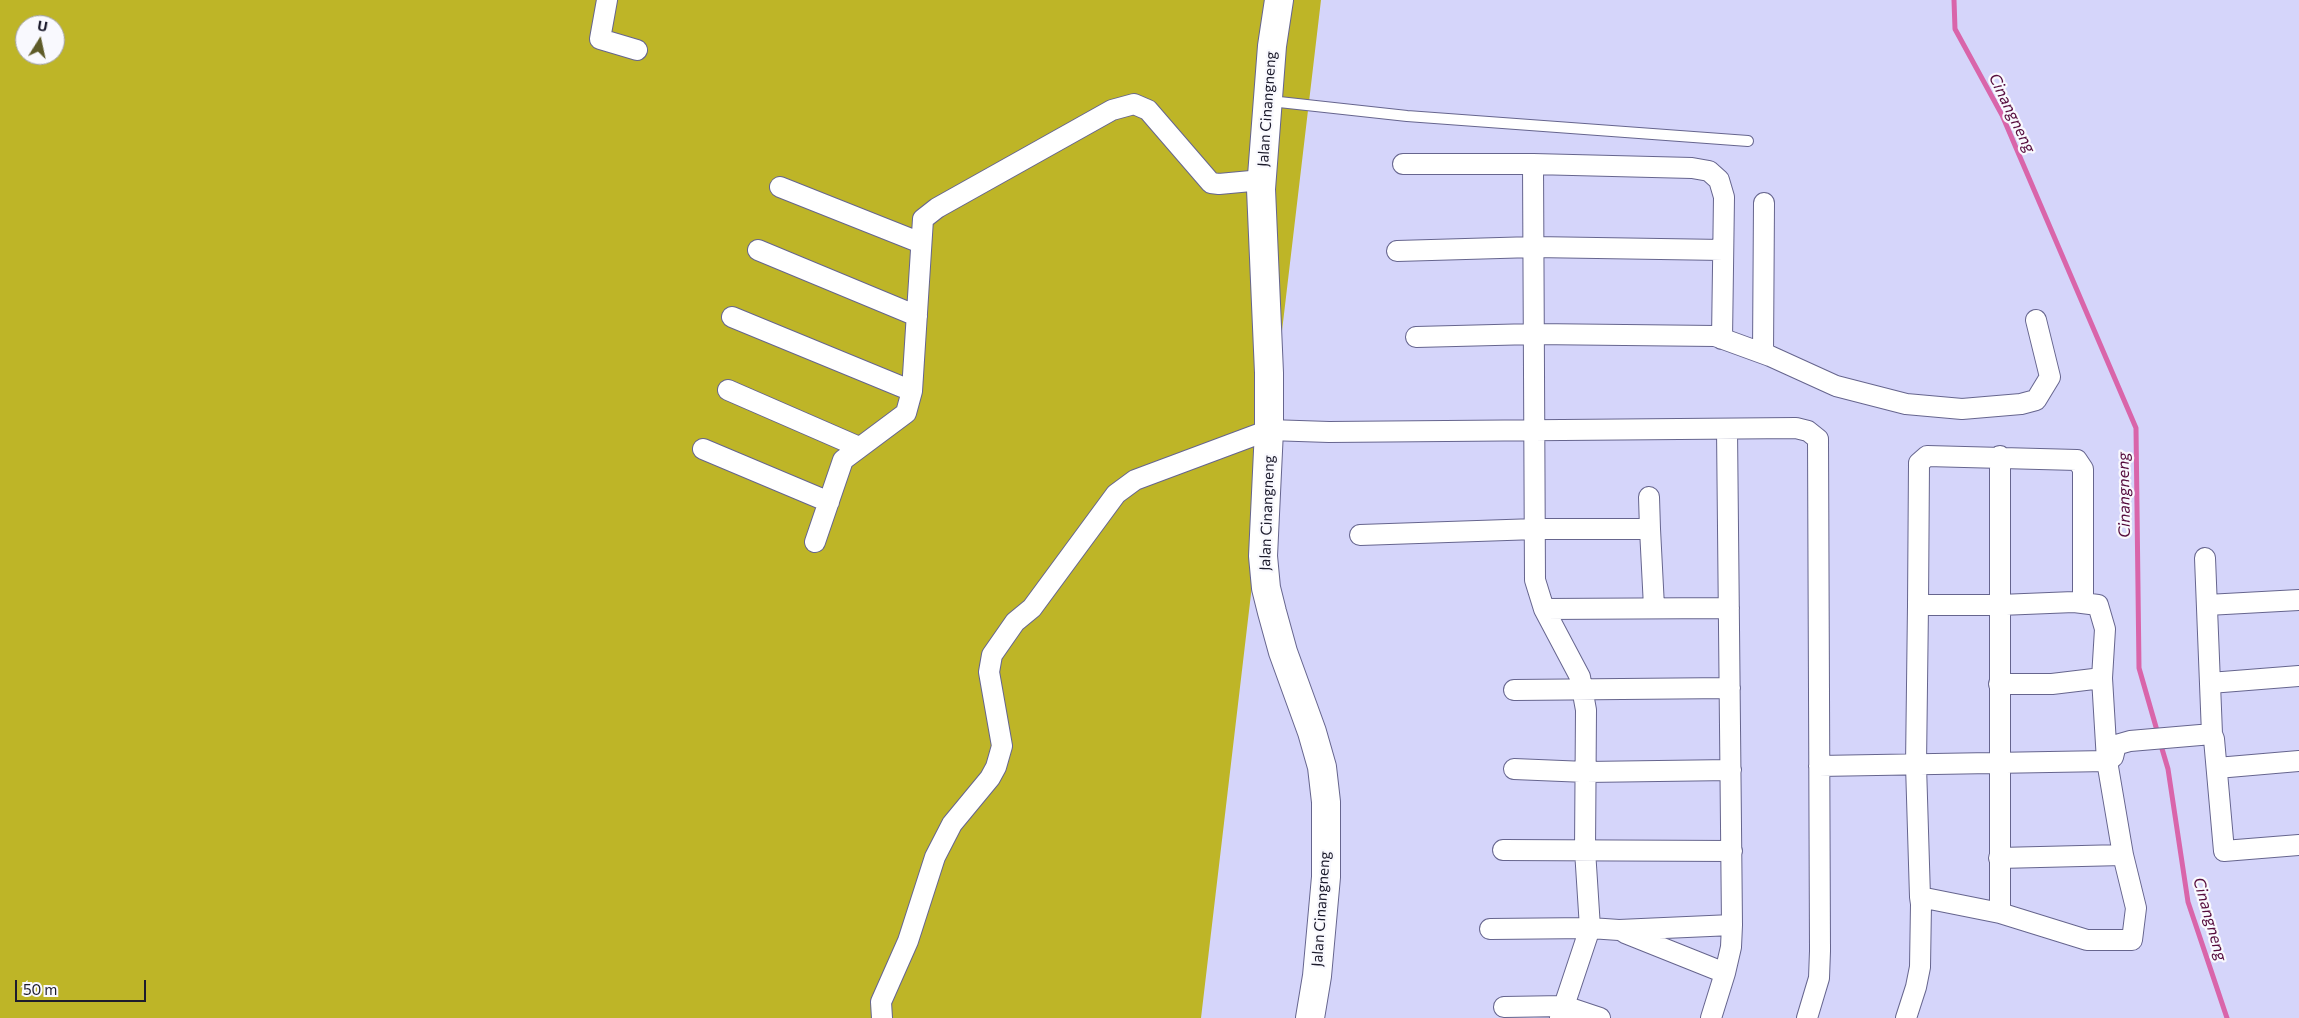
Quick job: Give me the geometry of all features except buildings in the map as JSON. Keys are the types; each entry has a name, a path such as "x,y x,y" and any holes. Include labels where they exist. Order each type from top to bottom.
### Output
{"street":[{"path":"607,0 600,39 637,50"},
{"name":"Jalan Cinangneng","path":"1279,0 1272,46 1262,180 1263,259 1268,332 1270,430 1263,556 1266,588 1283,652 1312,732 1322,768 1326,802 1326,877 1317,976 1310,1018"},
{"path":"815,542 843,460 906,414 912,390 923,219 937,208 1112,110 1134,104 1148,110 1211,183 1262,180"},
{"path":"1403,164 1533,164 1692,168 1709,171 1719,180 1724,197 1722,339"},
{"path":"1533,164 1536,430 1535,580 1544,609 1580,677 1584,690 1586,710 1586,850 1590,928 1562,1012"},
{"path":"780,187 921,243"},
{"path":"1764,202 1764,354"},
{"path":"1397,251 1534,248 1723,250"},
{"path":"758,250 917,316"},
{"path":"732,317 912,390"},
{"path":"1416,337 1534,334 1715,336 1764,354 1836,386 1906,404 1962,409 2021,404 2036,400 2050,376 2036,320"},
{"path":"728,390 859,447"},
{"path":"882,1018 881,1002 908,942 935,857 952,824 990,778 996,767 1002,746 989,672 992,655 1015,622 1032,608 1116,494 1124,487 1155,472 1270,430 1339,432 1796,428 1808,431 1818,439 1819,978 1807,1018"},
{"path":"1712,1018 1731,947 1732,925 1727,429"},
{"path":"704,449 829,502"},
{"path":"1906,1018 1920,967 1916,765 1919,463 1926,456 2000,456 2077,460 2083,469 2083,603"},
{"path":"2000,456 1998,763 2000,913"},
{"path":"1648,497 1654,607"},
{"path":"1360,535 1536,529 1650,529"},
{"path":"2205,558 2212,734 2214,738 2224,851 2299,845"},
{"path":"2207,605 2299,600"},
{"path":"1918,605 2083,603 2098,605 2105,629 2102,678 2107,761 2123,855 2136,908 2132,940 2087,940 2000,913 1920,896"},
{"path":"1544,609 1729,608"},
{"path":"2210,683 2299,676"},
{"path":"1999,684 2052,684 2102,678"},
{"path":"1514,690 1730,688"},
{"path":"1819,766 2107,761 2113,757 2116,745 2130,741 2212,734"},
{"path":"2216,768 2299,761"},
{"path":"1514,769 1586,772 1731,770"},
{"path":"1503,850 1732,851"},
{"path":"1999,858 2123,855"},
{"path":"1490,929 1590,928 1619,930 1732,925"},
{"path":"1619,930 1725,974"},
{"path":"1504,1007 1562,1012 1600,1018"}],"lane":[{"path":"1268,101 1407,116 1748,141"}],"shaded area":[{"path":"0,0 1321,0 1201,1018 0,1018"}],"waterway":[{"name":"Cinangneng","path":"1954,0 1955,29 2002,115 2136,428 2139,668 2158,734"},
{"name":"Cinangneng","path":"2160,742 2168,769 2188,902 2227,1018"}]}
